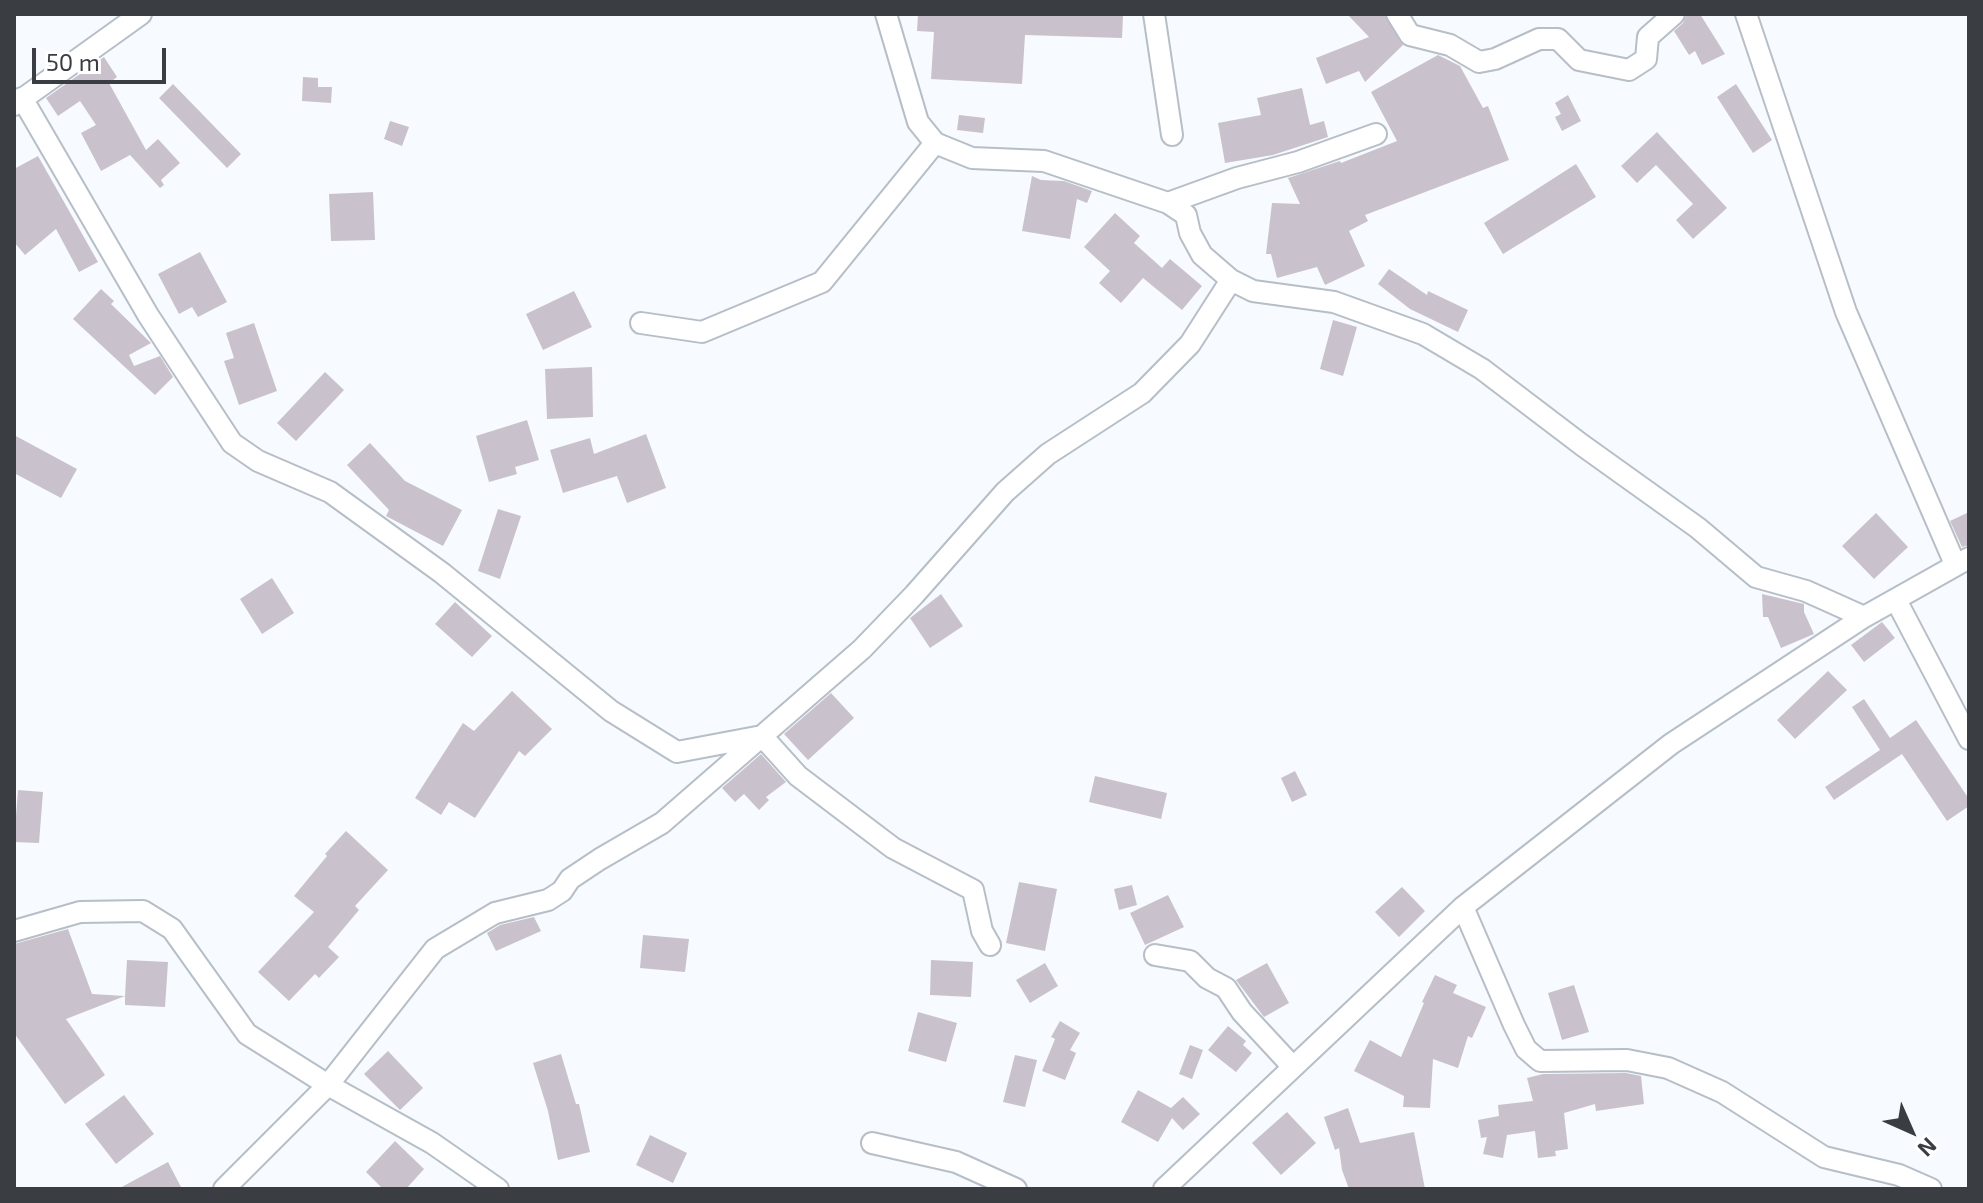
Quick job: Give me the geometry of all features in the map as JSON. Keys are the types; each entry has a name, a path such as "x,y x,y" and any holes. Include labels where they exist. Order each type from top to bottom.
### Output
{"street":[{"path":"141,14 18,101 148,315 232,443 258,461 330,492 442,573 611,711 677,752 762,736"},
{"path":"886,14 918,122 935,143 972,158 1044,161 1168,203 1186,215 1190,233 1202,255 1231,280 1253,291 1334,302 1423,334 1482,369 1698,528 1756,577 1806,591 1864,617"},
{"path":"1154,14 1172,135"},
{"path":"1397,14 1410,35 1450,45 1479,62 1495,59 1539,39 1558,39 1579,60 1629,70 1646,59 1648,37 1674,14"},
{"path":"1164,1189 1463,907 1671,744 1864,617 1962,561 1846,312 1746,14"},
{"path":"1168,203 1376,134"},
{"path":"641,323 702,332 822,282 935,143"},
{"path":"224,1189 328,1085 435,949 495,913 548,900 580,872 662,823 862,649 1005,492 1048,454 1142,393 1190,344 1231,280"},
{"path":"1896,600 1969,739"},
{"path":"762,736 798,776 893,848 973,890 982,931 990,945"},
{"path":"1463,907 1514,1025 1526,1049 1540,1061 1627,1060 1668,1068 1722,1092 1824,1157 1899,1175 1931,1189"},
{"path":"14,931 80,912 143,911 172,929 247,1034 328,1085 432,1143 498,1189"},
{"path":"1155,955 1190,961 1207,978 1226,988 1242,1012 1293,1067"},
{"path":"872,1143 956,1162 1016,1189"}],"building":[{"path":"918,14 1123,16 1122,38 1025,35 1022,84 931,79 934,32 917,31"},
{"path":"1347,14 1384,14 1403,45 1365,82 1359,71 1326,84 1316,58 1369,37"},
{"path":"1687,14 1700,14 1725,54 1702,65 1695,51 1689,55 1674,31"},
{"path":"1438,55 1460,66 1483,108 1488,106 1509,160 1365,215 1368,221 1349,231 1365,266 1325,285 1317,267 1277,278 1271,254 1266,254 1272,203 1300,204 1288,178 1341,163 1397,141 1371,92"},
{"path":"104,57 117,77 109,83 146,150 158,139 180,163 161,180 164,185 160,188 130,155 101,171 81,133 96,125 80,101 58,116 46,98"},
{"path":"303,77 318,78 318,87 332,87 331,103 302,101"},
{"path":"173,84 241,154 227,168 159,98"},
{"path":"1736,84 1772,140 1753,153 1717,97"},
{"path":"1302,88 1310,125 1324,121 1328,137 1273,155 1225,163 1218,123 1261,115 1257,98"},
{"path":"1568,95 1581,121 1562,131 1555,117 1561,114 1555,103"},
{"path":"959,115 985,118 983,133 957,130"},
{"path":"390,121 409,127 402,146 384,139"},
{"path":"1657,132 1727,208 1693,239 1676,220 1693,204 1656,165 1637,183 1621,166"},
{"path":"38,156 98,262 79,272 56,229 25,255 14,242 14,169"},
{"path":"1576,164 1596,197 1503,254 1484,223"},
{"path":"1032,176 1041,180 1064,181 1092,191 1087,203 1077,199 1070,239 1022,231"},
{"path":"373,192 375,240 331,241 329,194"},
{"path":"1115,213 1140,236 1134,243 1162,268 1170,259 1202,286 1182,310 1143,278 1121,303 1099,283 1110,271 1084,247"},
{"path":"200,252 227,302 198,317 192,307 179,314 158,274"},
{"path":"1389,269 1427,295 1428,291 1468,310 1458,332 1410,309 1378,284"},
{"path":"101,289 114,301 111,304 151,343 129,355 134,366 160,356 173,377 155,395 73,319"},
{"path":"574,291 592,327 543,350 526,314"},
{"path":"1333,320 1357,327 1343,376 1320,369"},
{"path":"254,323 277,391 239,405 224,361 234,358 226,333"},
{"path":"592,367 593,417 547,419 545,369"},
{"path":"325,372 344,390 296,441 277,423"},
{"path":"527,420 539,460 515,467 517,474 489,482 476,436"},
{"path":"646,434 666,488 627,503 617,476 563,493 550,450 590,438 594,454"},
{"path":"14,435 77,469 61,498 14,473"},
{"path":"370,443 405,481 462,510 443,546 386,516 389,510 347,465"},
{"path":"498,509 521,516 500,579 478,571"},
{"path":"1969,512 1969,545 1962,547 1950,521"},
{"path":"1876,513 1908,547 1874,579 1842,546"},
{"path":"272,578 294,613 262,634 240,599"},
{"path":"941,594 963,626 930,648 910,618"},
{"path":"1762,594 1804,604 1804,612 1814,634 1781,648 1768,617 1763,617"},
{"path":"455,602 492,636 472,657 435,624"},
{"path":"1882,622 1895,638 1864,662 1851,645"},
{"path":"1828,671 1847,690 1795,739 1777,720"},
{"path":"512,691 552,729 525,756 519,751 475,818 449,802 441,815 415,798 463,723 474,731"},
{"path":"831,693 854,718 808,760 784,734"},
{"path":"1864,699 1890,738 1916,720 1969,799 1969,806 1947,821 1902,754 1834,800 1825,787 1880,750 1852,707"},
{"path":"761,754 786,782 766,797 769,800 759,810 744,794 735,802 722,788"},
{"path":"1295,771 1307,795 1292,802 1281,778"},
{"path":"1095,776 1167,793 1161,819 1089,802"},
{"path":"18,790 43,792 39,843 14,842"},
{"path":"346,831 388,870 355,906 359,910 328,947 339,957 319,978 315,974 289,1001 258,972 314,912 294,896"},
{"path":"1019,882 1057,889 1045,951 1006,943"},
{"path":"1132,885 1137,905 1119,910 1114,889"},
{"path":"1402,887 1425,911 1399,937 1375,912"},
{"path":"1168,895 1184,927 1145,945 1130,913"},
{"path":"534,917 541,931 496,951 487,933 500,925"},
{"path":"68,929 92,994 125,996 66,1019 105,1075 65,1104 14,1033 14,944"},
{"path":"643,935 689,939 685,972 640,968"},
{"path":"127,960 168,962 165,1007 125,1005"},
{"path":"931,960 973,962 971,997 930,995"},
{"path":"1045,963 1058,986 1030,1003 1016,980"},
{"path":"1267,963 1289,1003 1264,1017 1236,980"},
{"path":"1435,975 1457,985 1453,993 1486,1007 1472,1038 1468,1036 1458,1068 1433,1059 1430,1108 1403,1107 1404,1096 1354,1071 1370,1040 1401,1057"},
{"path":"1574,985 1589,1032 1562,1040 1548,993"},
{"path":"918,1012 957,1023 946,1062 908,1051"},
{"path":"1060,1021 1080,1033 1070,1050 1076,1053 1065,1080 1042,1071 1055,1039 1051,1037"},
{"path":"1228,1026 1246,1041 1243,1045 1252,1053 1236,1072 1208,1050"},
{"path":"1190,1045 1203,1050 1192,1079 1179,1074"},
{"path":"388,1051 423,1088 400,1110 364,1074"},
{"path":"561,1054 576,1104 579,1104 590,1152 558,1160 548,1111 533,1063"},
{"path":"1015,1055 1037,1060 1025,1107 1003,1102"},
{"path":"1626,1073 1641,1076 1644,1104 1596,1111 1595,1104 1564,1113 1568,1149 1555,1151 1556,1156 1538,1158 1535,1131 1507,1135 1503,1158 1483,1154 1487,1137 1481,1138 1478,1120 1499,1116 1498,1105 1533,1101 1527,1078 1543,1074"},
{"path":"1138,1090 1171,1108 1183,1097 1200,1114 1183,1130 1172,1118 1158,1142 1121,1122"},
{"path":"124,1095 154,1134 116,1164 85,1124"},
{"path":"1348,1108 1360,1143 1414,1132 1425,1189 1349,1189 1339,1148 1335,1150 1324,1117"},
{"path":"1287,1112 1316,1143 1281,1175 1252,1143"},
{"path":"650,1135 687,1153 673,1183 636,1165"},
{"path":"395,1141 424,1169 406,1189 383,1189 366,1172"},
{"path":"168,1162 182,1189 118,1189"}]}
